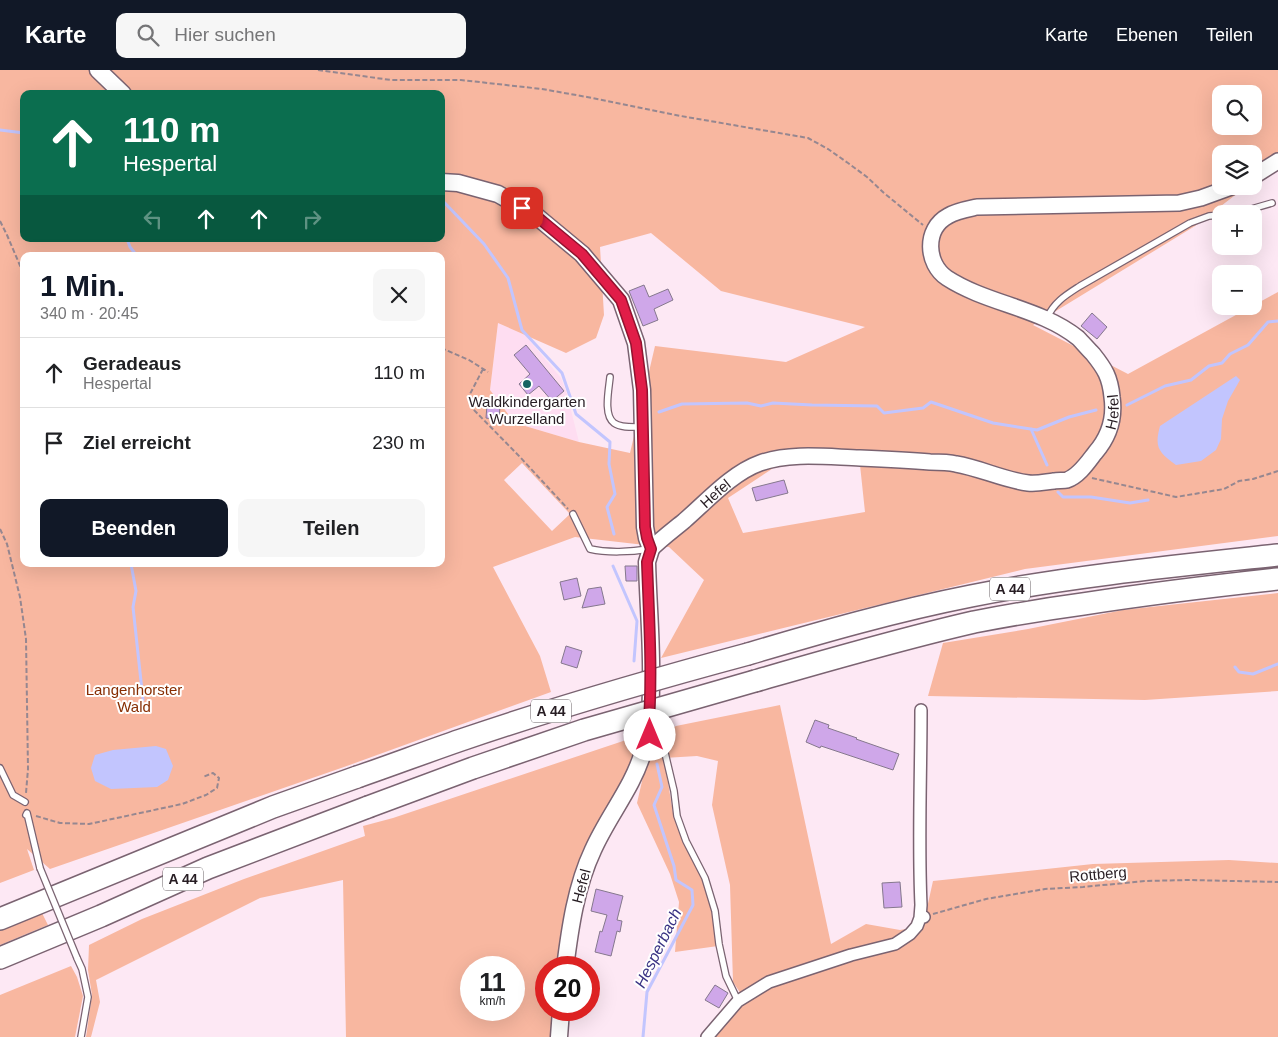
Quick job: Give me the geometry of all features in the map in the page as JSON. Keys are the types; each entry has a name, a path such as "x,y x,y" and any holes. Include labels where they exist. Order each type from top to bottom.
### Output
{"highway":[{"name":"A 44","path":"0,919 273,807 461,740 660,677 908,610 970,596 1037,584 1157,568 1278,556"},
{"name":"A 44","path":"0,958 101,916 208,868 368,806 584,730 841,656 976,622 1039,610 1161,592 1278,579"}],"main road":[{"path":"98,70 119,90"},
{"path":"445,182 458,182 498,194 535,215 582,254 621,300 636,343 642,390 645,527 651,549"},
{"name":"Hefel","path":"566,956 569,934 587,864 632,781 639,766 648,734 651,702 651,669 647,562 651,549"},
{"path":"560,1037 561,1021"}],"street":[{"path":"1262,171 1278,161"},
{"name":"Hefel","path":"651,549 741,472 760,463 779,458 873,458 956,464 1028,483 1066,480 1076,475 1104,443 1109,432 1114,406 1108,375 1078,338 1059,325 968,289 944,276 934,264 930,248 931,238 938,224 948,216 977,207 1179,203 1212,194"},
{"path":"708,1037 738,1001 769,982 851,955 895,944 910,934 917,926 922,917 919,787 921,710"}],"lane":[{"path":"1262,206 1272,203"},
{"path":"1046,320 1052,307 1080,286 1190,222 1212,216"},
{"path":"610,377 607,410 610,418 615,423 628,427 643,427"},
{"path":"573,514 590,549 601,552 651,549"},
{"path":"648,734 656,739 665,753 674,790 677,816 686,841 705,878 715,912 726,976 738,1001"},
{"path":"0,768 13,795 25,802"},
{"path":"26,814 40,868 82,969 88,997 81,1037"}],"path":[{"path":"318,70 391,80 461,80 542,89 808,138 828,149 867,177 928,228"},
{"path":"0,222 20,265"},
{"path":"445,350 463,357 488,372"},
{"path":"483,369 470,394 472,408 573,514"},
{"path":"1076,475 1176,497 1224,489 1239,481 1253,479 1278,471"},
{"path":"0,529 7,544 20,597 26,639 28,769 25,802"},
{"path":"26,814 60,823 89,824 121,818 182,804 206,795 217,788 218,778 213,773 203,777"},
{"name":"Rottberg","path":"922,917 967,903 1045,889 1145,881 1278,882"}],"shaded area":[{"name":"Waldkindergarten Wurzelland","path":"498,323 525,335 561,378 579,442 515,423 490,390"}],"green space":[{"name":"Langenhorster Wald","path":"0,70 1278,70 1278,163 1262,175 1262,145 1212,145 1212,195 1235,195 1222,205 1212,205 1212,213 1195,226 1033,325 1128,374 1236,315 1262,315 1262,301 1278,292 1278,536 1025,569 661,658 704,580 669,547 575,537 493,567 540,656 551,692 344,767 50,869 27,849 34,870 0,883","holes":["651,233 721,291 865,327 786,362 655,346 630,453 579,442 515,423 490,390 498,323 566,353 596,338 604,315 600,247","522,463 570,514 552,531 504,480","778,465 860,465 865,512 743,533 728,498"]},
{"path":"1278,593 1278,691 1145,700 928,696 943,643 1028,629 1123,610"},
{"path":"780,705 831,944 866,924 900,930 923,926 933,881 1093,864 1229,860 1278,863 1278,1037 713,1037 745,1000 733,982 730,885 712,805 718,761 697,756 664,758 673,813 703,877 714,913 718,946 675,952 679,902 670,874 637,803 651,742 676,726"},
{"path":"648,734 594,848 568,956 535,956 535,1021 560,1021 559,1037 346,1037 343,880 260,898 96,980 100,1002 91,1037 86,1037 92,995 88,970 89,945 142,919 244,879 365,836 363,826 393,818"},
{"path":"42,913 48,925 0,945 0,931"},
{"path":"71,966 83,996 75,1037 0,1037 0,995"}],"water":[{"path":"1236,376 1240,380 1228,401 1222,419 1221,439 1216,450 1201,461 1176,465 1165,457 1158,445 1160,426"},
{"path":"156,746 166,749 173,766 168,780 157,787 111,789 95,781 91,768 95,755 113,750"}],"building":[{"path":"644,285 649,297 668,289 673,300 654,309 658,320 643,326 629,291"},
{"path":"1092,313 1107,327 1097,339 1081,326"},
{"path":"526,345 564,391 552,401 539,386 528,395 519,384 530,374 514,355"},
{"path":"487,405 500,406 499,420 486,418"},
{"path":"784,480 788,493 756,501 752,488"},
{"path":"625,566 637,566 637,581 626,581"},
{"path":"577,578 581,596 564,600 560,582"},
{"path":"601,587 605,604 582,608 588,589"},
{"path":"566,646 582,651 577,668 561,663"},
{"path":"815,720 829,725 828,728 899,754 893,770 806,742"},
{"path":"900,882 902,907 884,908 882,883"},
{"path":"596,889 623,896 617,920 622,921 620,932 617,931 611,956 595,952 600,931 602,932 607,915 591,911"},
{"path":"715,985 728,993 719,1008 705,1000"}],"waterway":[{"name":"Hesperbach","path":"0,130 20,132"},
{"name":"Hesperbach","path":"445,203 484,244 508,278 522,330 562,373 576,414 610,442 609,464 615,494 607,507 614,534"},
{"path":"128,242 134,252"},
{"path":"1127,405 1165,386 1191,380 1209,366 1222,363 1230,354 1248,345 1268,322 1278,321"},
{"path":"659,412 682,404 747,403 761,406 773,403 877,406 884,413 923,408 931,402 993,423 1037,430 1069,417 1096,410"},
{"path":"1031,429 1047,465"},
{"path":"1058,492 1063,497 1091,497 1130,503 1148,500"},
{"name":"Hesperbach","path":"613,566 637,621 634,661"},
{"path":"132,567 136,591 133,607 143,700"},
{"path":"1235,667 1239,672 1253,674 1278,664"},
{"name":"Hesperbach","path":"643,1037 647,992 693,905 692,890 676,880 674,866 654,805 662,787 657,764"}],"place":[{"name":"Waldkindergarten Wurzelland","path":"527,384"}],"route":[{"path":"522,208 535,215 582,254 621,300 636,343 642,390 645,527 651,549 647,562 651,669 651,702 648,734 650,735"}]}
